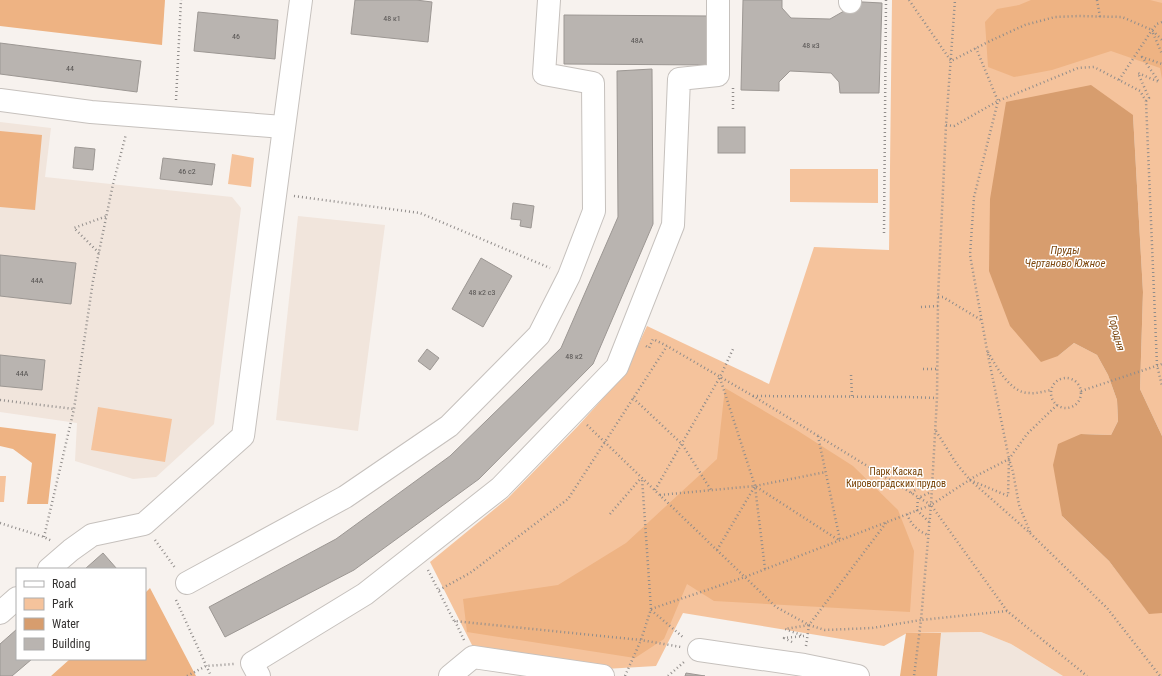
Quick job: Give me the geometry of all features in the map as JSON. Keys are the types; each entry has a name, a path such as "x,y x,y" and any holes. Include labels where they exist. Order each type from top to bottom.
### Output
{"lane":[{"path":"50,568 71,550 92,535 144,524 243,436 301,0"},
{"path":"186,583 345,497 449,426 539,335 569,276 594,211 593,83 544,74 549,0"},
{"path":"255,670 365,594 500,488 617,367 673,225 679,79 718,75 718,0"},
{"path":"0,100 91,112 283,127"},
{"path":"0,613 16,599"},
{"path":"699,650 804,665 858,676"},
{"path":"450,676 473,657 603,676"}],"path":[{"path":"176,118 181,0"},
{"path":"884,233 886,0"},
{"path":"909,0 951,61"},
{"path":"914,676 921,620 931,505 937,398 938,297 946,125 955,0"},
{"path":"1097,0 1100,17"},
{"path":"951,61 1025,25 1054,17 1122,17 1152,30 1162,40"},
{"path":"1119,80 1152,30 1157,24 1162,22"},
{"path":"1152,30 1162,54"},
{"path":"976,48 998,102 974,197 970,255 981,320 1009,459 1020,505 1030,533"},
{"path":"1146,101 1150,98 1138,73 1159,82 1142,57 1162,64"},
{"path":"946,125 954,126 998,102 1078,68 1094,67 1140,91 1146,101 1157,365 1162,386"},
{"path":"0,523 44,537 74,409 93,281 113,184 131,115"},
{"path":"275,194 420,213 569,276"},
{"path":"99,254 74,228 107,216"},
{"path":"938,297 943,297 981,320"},
{"path":"921,307 938,306"},
{"path":"439,590 470,573 568,499 667,346 931,505 1007,611 1087,676"},
{"path":"655,490 720,377 733,349"},
{"path":"987,350 1001,375 1017,390 1029,394 1051,390"},
{"path":"1081,391 1162,364"},
{"path":"923,369 937,369"},
{"path":"851,375 852,396"},
{"path":"720,377 755,486 765,569"},
{"path":"1064,379 1070,379 1079,386 1081,391 1078,402 1068,408 1062,408 1057,405 1051,396 1051,390 1054,384 1064,379"},
{"path":"752,396 937,398"},
{"path":"633,398 682,444 712,491"},
{"path":"0,400 74,409"},
{"path":"651,609 745,577 931,505 970,480 1009,459 1027,434 1057,405"},
{"path":"935,430 970,480 1030,533 1107,608 1160,676"},
{"path":"818,436 840,541"},
{"path":"602,439 776,607 809,625 826,630 872,628 921,620 1007,611"},
{"path":"970,480 1008,496 1009,459"},
{"path":"660,495 755,486 826,472"},
{"path":"610,514 642,477"},
{"path":"625,676 641,640 651,609 642,477"},
{"path":"911,493 921,486 932,482"},
{"path":"755,486 840,541"},
{"path":"717,550 755,486"},
{"path":"918,498 931,492"},
{"path":"918,498 917,510 929,522"},
{"path":"907,514 914,526 920,532 928,535"},
{"path":"809,625 887,522"},
{"path":"144,524 161,550 186,583 172,591 211,676"},
{"path":"419,552 454,620 641,640 699,650"},
{"path":"651,609 699,650"},
{"path":"187,676 206,666 255,670"}],"shaded area":[{"path":"0,0 165,0 162,45 0,26"},
{"path":"1031,0 1150,0 1162,3 1162,79 1160,68 1111,51 1052,70 1014,77 988,67 985,22 997,9 1019,5"},
{"path":"0,122 51,128 45,177 232,197 241,208 214,424 156,477 133,479 75,461 77,423 0,412"},
{"path":"0,131 42,135 35,210 0,207"},
{"path":"298,216 385,225 358,431 276,420"},
{"path":"725,388 795,429 853,466 898,510 914,551 910,612 714,601 687,584 664,639 635,658 467,632 463,599 558,585 626,543 717,459"},
{"path":"0,427 56,434 48,504 27,504 32,463 13,449 0,446"},
{"path":"150,588 196,676 51,676 69,660 146,660 146,592"},
{"path":"981,632 1011,644 1063,676 937,676 941,633"},
{"path":"906,633 941,633 937,676 900,676"}],"green space":[{"name":"Парк Каскад Кировоградских прудов","path":"892,0 1162,0 1162,436 1140,389 1143,292 1133,115 1058,356 1074,343 1097,355 1108,375 1117,400 1118,421 1111,435 1081,434 1062,516 1109,561 1149,613 1162,613 1162,676 1063,676 1011,644 981,632 907,633 884,646 683,613 656,666 605,669 474,649 430,562 508,498 578,426 624,375 647,326 769,384 814,247 889,250"},
{"path":"232,154 254,158 251,187 228,184"},
{"path":"790,169 878,169 878,203 790,202"},
{"path":"98,407 172,419 165,462 91,450"},
{"path":"0,476 6,476 4,502 0,502"}],"water":[{"name":"Пруды Чертаново Южное","path":"1091,85 1133,115 1143,292 1140,389 1162,436 1162,613 1149,614 1109,561 1062,516 1053,465 1058,444 1081,434 1111,435 1118,421 1117,400 1108,375 1097,355 1074,343 1058,356 1041,362 1010,326 989,271 990,199 1006,102"}],"building":[{"path":"355,0 416,0 432,2 428,42 351,34"},
{"path":"743,0 782,0 782,8 791,18 830,19 844,11 844,1 882,3 879,93 840,93 839,82 831,73 790,71 779,82 779,91 741,90"},
{"path":"198,12 278,20 275,59 194,51"},
{"path":"564,15 710,16 710,65 564,64"},
{"path":"0,43 141,61 137,92 0,74"},
{"path":"652,69 653,224 593,364 479,479 354,570 225,637 209,607 336,539 450,456 561,348 618,217 617,71"},
{"path":"718,127 745,127 745,153 718,153"},
{"path":"75,147 95,149 93,170 73,168"},
{"path":"163,158 215,164 212,185 160,179"},
{"path":"513,203 534,206 531,228 520,226 521,220 511,219"},
{"path":"0,255 76,263 71,304 0,296"},
{"path":"481,258 512,276 483,327 452,309"},
{"path":"427,349 439,358 430,370 418,361"},
{"path":"0,355 45,360 42,390 0,386"},
{"path":"103,553 116,568 86,568"},
{"path":"16,630 16,660 31,660 12,676 0,676 0,644"},
{"path":"686,673 705,676 685,676"}],"water label":[{"name":"Городня","path":"1117,333"}]}
